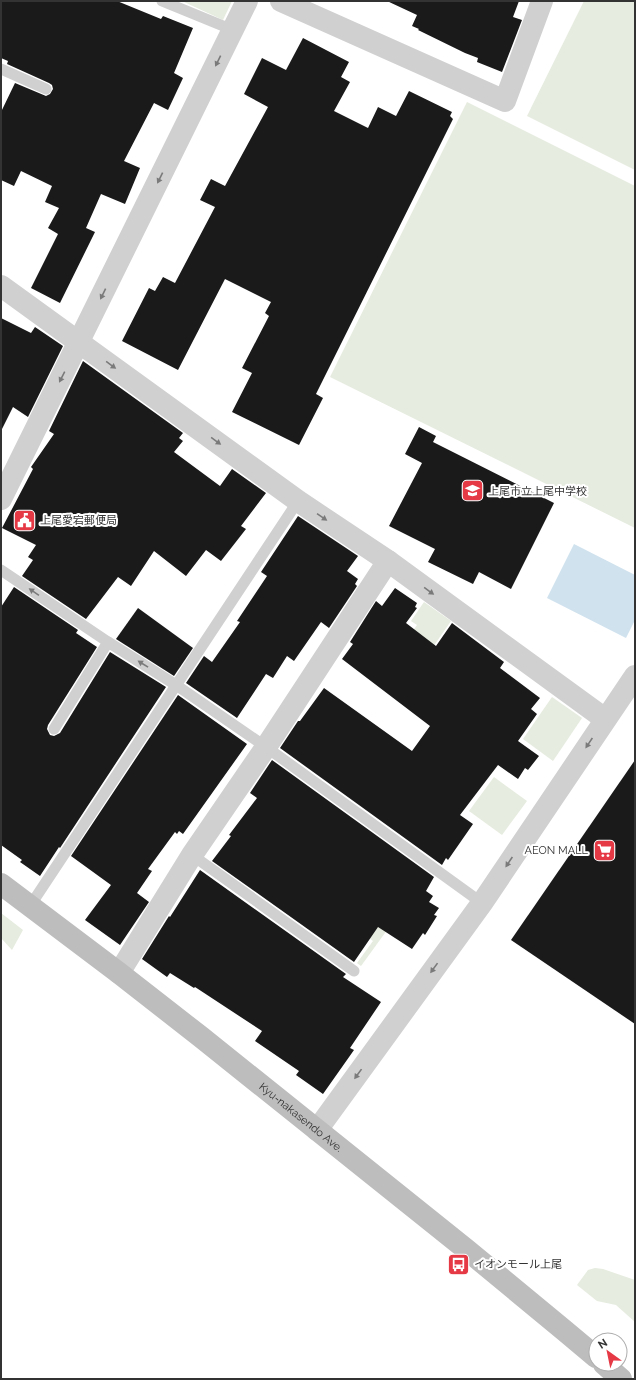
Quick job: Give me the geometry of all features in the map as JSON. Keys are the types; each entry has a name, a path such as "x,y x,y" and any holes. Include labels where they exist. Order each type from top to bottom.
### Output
{"main road":[{"name":"Kyu-nakasendo Ave.","path":"1,884 119,973 317,1130 485,1265 588,1350"},
{"path":"613,1372 621,1379"}],"street":[{"path":"1,499 80,342 247,1"},
{"path":"281,1 505,100 542,1"},
{"path":"1,286 298,501 388,561 605,719"},
{"path":"119,973 192,855 266,747 388,561"},
{"path":"317,1130 482,903 635,676"}],"lane":[{"path":"162,1 233,30"},
{"path":"1,69 46,90"},
{"path":"30,906 298,501"},
{"path":"1,570 108,642 176,685 266,747 482,903"},
{"path":"54,729 108,642"},
{"path":"192,855 354,971"}],"shaded area":[{"path":"182,1 232,1 223,20"},
{"path":"584,1 635,1 635,170 527,116"},
{"path":"467,102 635,186 635,528 330,377"},
{"path":"424,602 451,621 419,667 405,642 417,625 411,621"},
{"path":"552,697 582,718 553,761 523,739"},
{"path":"494,777 527,801 502,835 469,811"},
{"path":"374,908 390,926 361,966 357,963 373,941 358,929"},
{"path":"1,913 23,930 12,950 1,938"},
{"path":"595,1268 603,1269 635,1280 635,1322 616,1305 597,1301 577,1285 588,1270"}],"water":[{"path":"574,544 635,575 635,620 626,638 547,598"}],"building":[{"path":"1,1 117,1 161,19 163,16 193,28 174,73 183,78 168,110 154,103 124,161 140,168 125,204 101,194 86,228 95,232 60,303 31,288 58,234 48,228 59,208 45,202 52,186 21,171 14,186 1,180 1,112 15,83 46,96 50,94 53,89 52,85 49,83 7,64 8,61 1,58"},
{"path":"387,1 519,1 513,17 522,20 502,72 477,62 478,58 418,30 419,29 412,26 417,15"},
{"path":"303,38 349,62 341,77 350,82 334,111 368,128 378,107 396,116 409,91 452,112 450,116 453,119 316,394 323,398 299,445 232,412 252,373 242,368 269,316 265,313 271,302 225,279 178,370 122,341 149,288 155,291 163,277 175,283 215,207 200,200 211,179 225,186 268,107 244,94 262,58 286,70"},
{"path":"1,318 31,333 35,327 63,346 28,417 13,407 1,431"},
{"path":"83,361 183,433 179,438 183,441 174,452 220,486 232,469 266,493 241,526 246,529 221,561 206,550 186,576 154,551 131,586 118,577 86,619 22,576 33,560 28,557 36,545 2,528 33,469 31,467 54,434 49,431"},
{"path":"419,427 436,436 433,442 554,503 511,589 479,572 473,584 428,562 435,549 389,526 422,463 405,454"},
{"path":"298,516 358,556 347,571 358,579 355,584 357,586 329,628 321,622 294,661 287,656 273,678 266,674 237,718 186,683 204,656 212,662 240,622 237,621 267,576 261,572"},
{"path":"14,587 78,630 76,633 97,647 48,725 47,729 50,735 54,736 60,733 110,652 166,687 40,876 20,862 22,860 1,845 1,607"},
{"path":"395,588 417,603 415,607 417,608 406,623 436,646 452,623 504,662 500,668 540,698 531,709 537,714 518,741 539,756 528,770 525,768 518,779 498,765 460,815 473,824 448,860 446,858 442,865 280,748 298,721 300,721 324,688 412,751 430,726 342,659 353,644 350,642 376,601 382,606"},
{"path":"138,608 193,648 174,676 116,639"},
{"path":"178,695 247,744 183,834 179,831 177,834 175,832 148,869 152,871 137,893 149,902 120,945 85,920 111,885 71,856"},
{"path":"272,760 434,877 426,891 433,896 429,902 439,908 434,915 437,916 425,935 423,933 412,949 378,927 354,962 212,861 231,836 229,835 257,798 250,793"},
{"name":"AEON MALL","path":"635,760 635,1024 511,940"},
{"path":"200,870 346,974 343,977 381,1002 350,1048 354,1050 323,1094 296,1075 299,1071 255,1041 262,1031 195,987 194,988 170,973 167,977 142,959"}],"place":[{"name":"上尾市立上尾中学校","path":"473,491"},
{"name":"上尾愛宕郵便局","path":"24,520"},
{"name":"AEON MALL","path":"604,850"},
{"name":"イオンモール上尾","path":"459,1264"}]}
